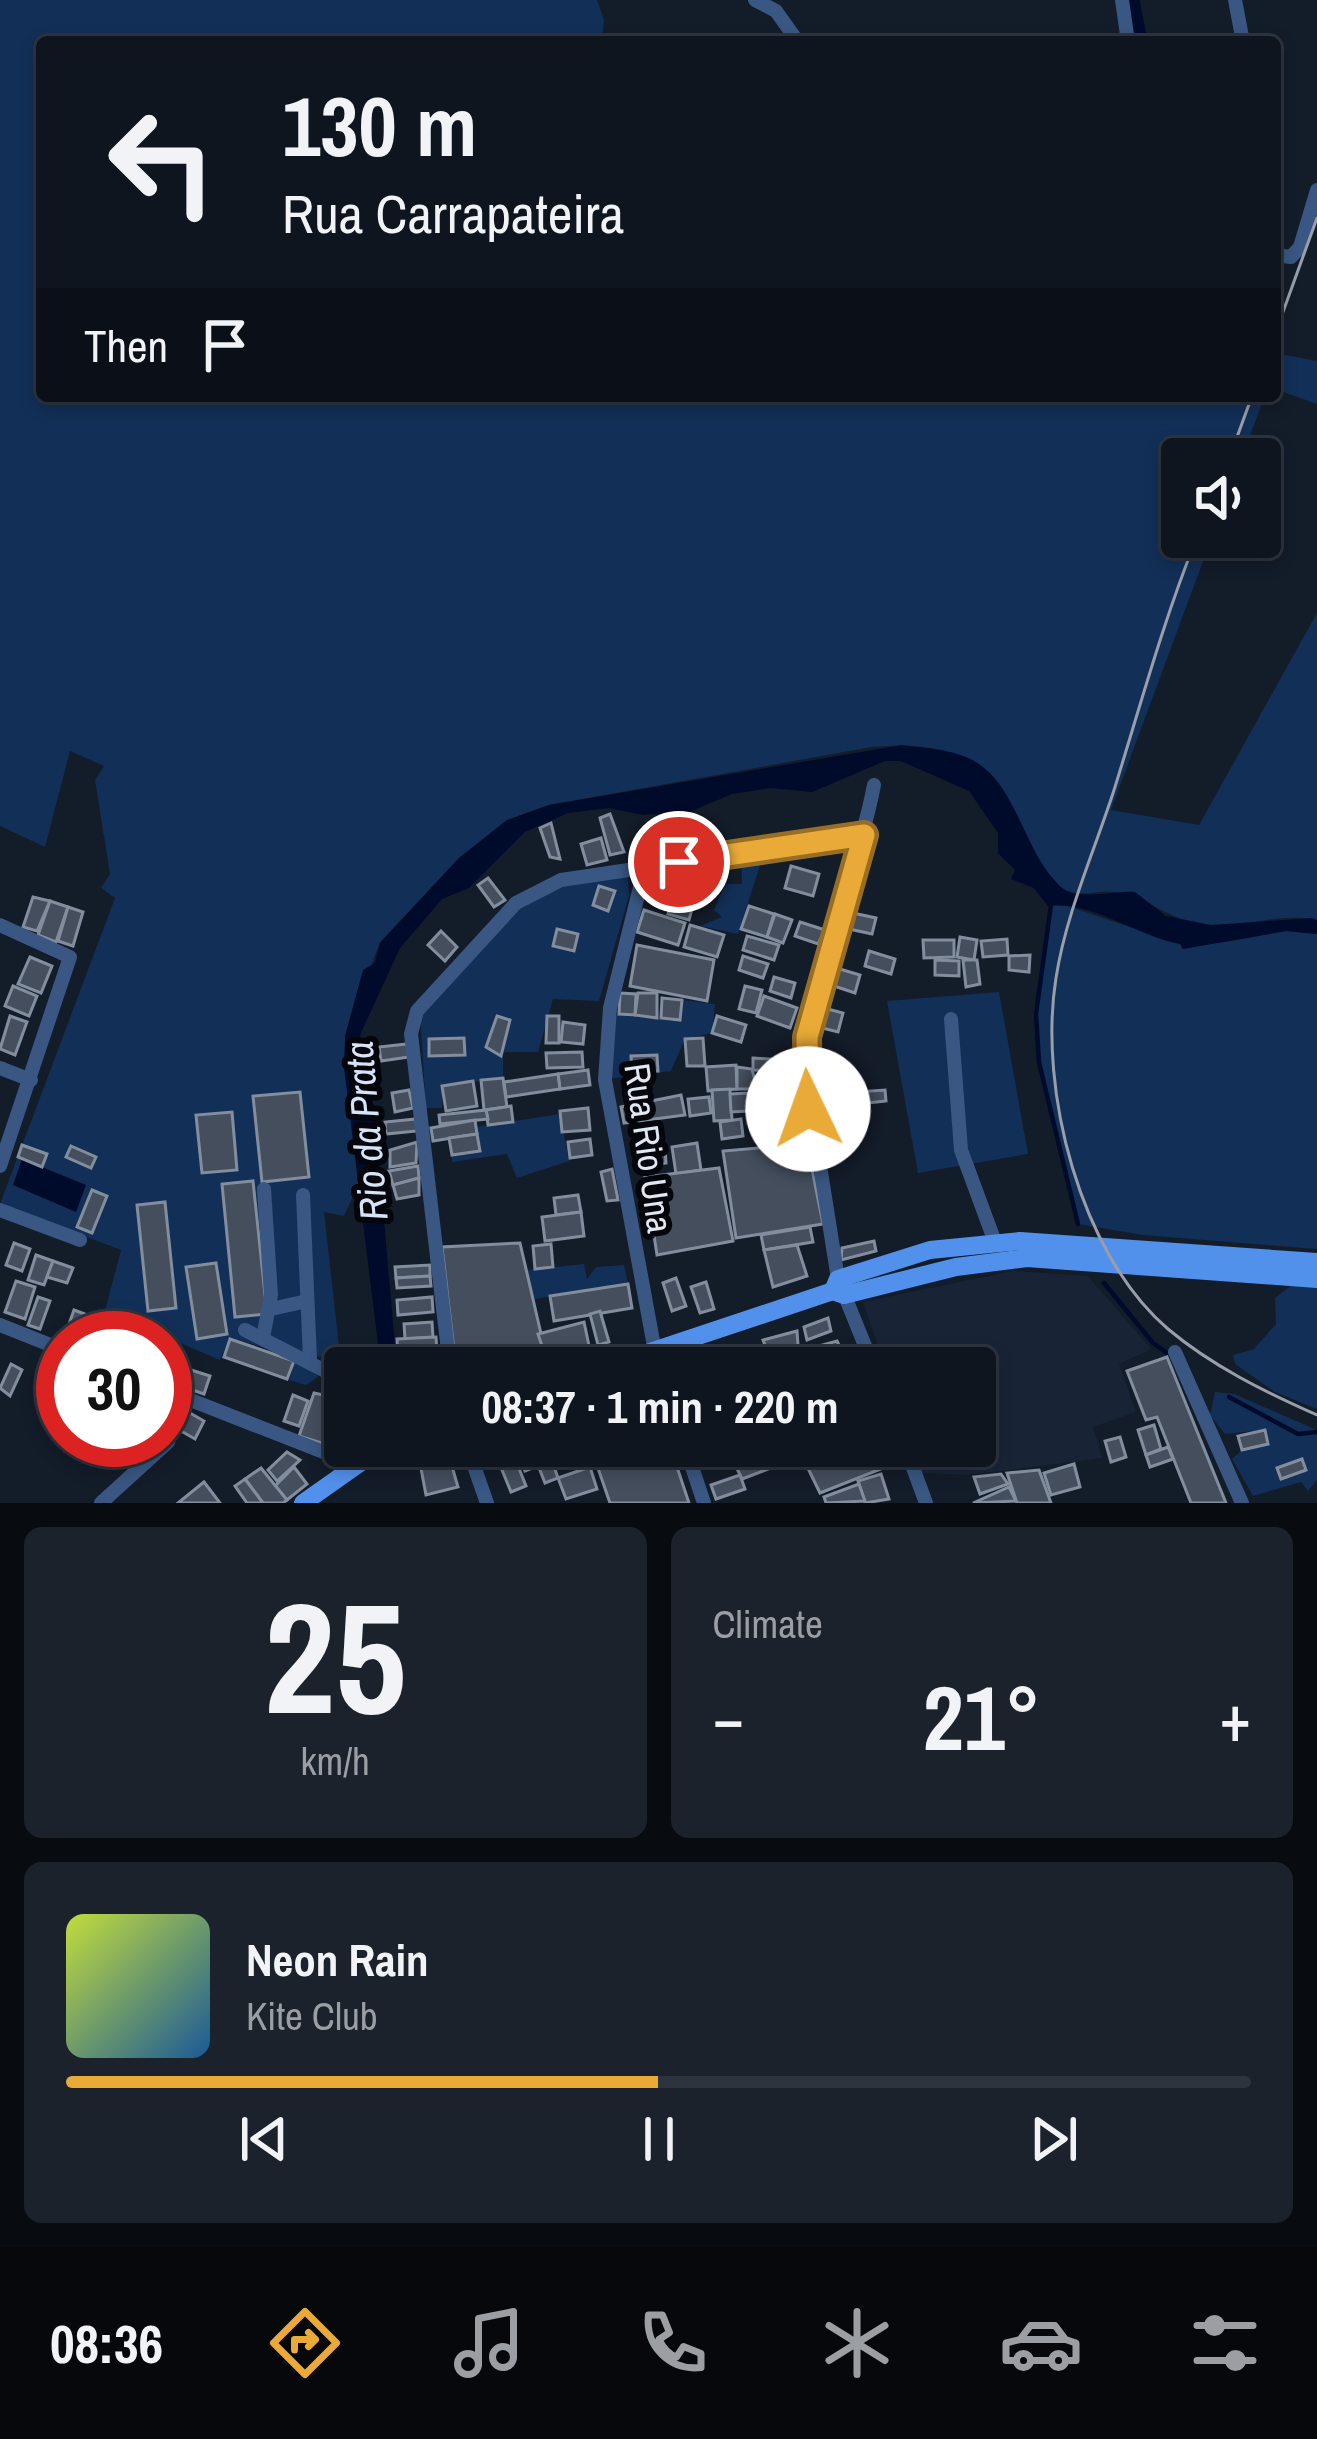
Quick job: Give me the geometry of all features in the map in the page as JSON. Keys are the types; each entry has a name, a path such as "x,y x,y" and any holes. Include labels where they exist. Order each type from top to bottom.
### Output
{"main road":[{"path":"688,1347 930,1250 995,1242 1317,1262"},
{"path":"838,1288 1027,1258 1317,1279"},
{"path":"303,1503 350,1467"}],"street":[{"path":"755,0 776,11 794,36"},
{"path":"1122,0 1127,36"},
{"path":"1234,0 1242,36"},
{"path":"1281,254 1296,253 1312,224 1317,190"},
{"path":"865,1347 838,1288 808,1109 805,1053 874,784"},
{"path":"448,1347 413,1020 446,976 525,897 581,874 864,835"},
{"name":"Rua Rio Una","path":"645,867 604,1045 610,1116 653,1347"},
{"path":"0,925 70,957 0,1166"},
{"path":"951,1019 962,1150 995,1242"},
{"path":"0,1068 31,1080"},
{"path":"263,1338 271,1309 264,1189"},
{"path":"303,1195 310,1360"},
{"path":"0,1210 80,1240"},
{"path":"271,1309 307,1301"},
{"path":"0,1325 36,1339"},
{"path":"245,1330 324,1368"},
{"path":"1175,1352 1242,1503"},
{"path":"192,1401 324,1452"},
{"path":"101,1503 141,1467"},
{"path":"474,1467 487,1503"},
{"path":"692,1467 704,1503"},
{"path":"913,1467 926,1503"}],"shaded area":[{"path":"0,0 597,0 604,20 603,36 36,36 36,402 1263,402 1249,438 1161,438 1161,558 1204,558 1111,810 1199,825 1317,613 1317,920 1202,925 1115,892 1067,891 1041,864 990,778 958,756 920,747 872,747 549,805 507,820 459,858 380,942 345,1036 359,1183 344,1216 324,1212 339,1347 324,1347 324,1356 315,1357 318,1377 306,1385 289,1380 296,1358 230,1337 220,1360 192,1348 192,1311 105,1311 121,1250 0,1204 115,898 101,888 110,874 95,780 104,766 70,751 45,847 0,826"},
{"path":"1281,354 1317,361 1317,404 1281,391"},
{"path":"780,850 776,863 761,862 738,934 700,926 722,917 714,910 725,884 742,884 741,855"},
{"path":"628,876 629,896 599,1001 553,999 538,1052 503,1052 503,1078 442,1086 442,1108 426,1108 420,1014 517,908 582,878"},
{"path":"1062,904 1180,944 1226,942 1286,931 1317,934 1317,1249 1143,1235 1078,1224 1039,1062 1036,1014 1051,906"},
{"path":"999,992 1028,1154 918,1173 887,1001"},
{"path":"682,1000 715,1004 712,1033 685,1039 671,1071 609,1079 614,1015 680,1021"},
{"path":"560,1114 569,1161 517,1178 507,1154 452,1162 452,1155 480,1151 476,1127"},
{"path":"584,1264 587,1279 596,1267 624,1265 628,1284 534,1299 525,1270"},
{"path":"1013,1271 1088,1276 1151,1349 1119,1364 1136,1412 1093,1427 1102,1458 969,1475 921,1473 919,1467 996,1467 996,1347 879,1347 863,1302"},
{"path":"1293,1284 1317,1286 1317,1409 1275,1392 1235,1364 1233,1355 1254,1349 1276,1324 1275,1298"},
{"path":"1215,1392 1234,1394 1317,1430 1317,1480 1308,1491 1301,1482 1253,1496 1232,1459 1242,1450 1268,1444 1265,1430 1225,1434 1210,1415"}],"water":[{"name":"Rio da Prata","path":"902,745 940,750 959,754 990,773 1048,873 1068,891 1086,895 1135,892 1166,916 1211,925 1312,918 1317,920 1317,934 1286,931 1183,949 1098,914 1048,906 1034,888 1011,879 1015,870 998,853 998,833 969,791 901,761 885,761 812,792 770,788 732,794 689,812 643,815 609,808 568,813 525,832 469,888 442,899 400,948 360,1035 374,1108 395,1347 378,1347 344,1068 345,1036 363,970 375,963 380,943 459,858 507,820 549,805"},
{"path":"22,1159 86,1185 76,1212 13,1185"}],"building":[{"path":"610,814 624,852 610,855 600,818"},
{"path":"551,823 560,859 550,857 540,828"},
{"path":"601,838 607,860 587,865 581,844"},
{"path":"791,866 819,874 813,896 785,888"},
{"path":"655,875 672,880 666,900 648,895"},
{"path":"488,878 505,900 494,907 478,885"},
{"path":"677,881 698,887 689,920 668,914"},
{"path":"599,886 615,891 608,911 593,905"},
{"path":"33,897 50,901 37,931 23,927"},
{"path":"50,901 68,907 56,942 38,935"},
{"path":"749,906 774,914 767,937 741,929"},
{"path":"68,907 83,912 73,946 58,941"},
{"path":"644,910 685,923 678,945 637,932"},
{"path":"853,913 876,918 872,934 849,929"},
{"path":"775,914 792,920 783,943 767,937"},
{"path":"800,922 825,930 818,944 795,936"},
{"path":"690,925 724,935 717,957 684,947"},
{"path":"557,929 578,934 574,951 553,946"},
{"path":"441,931 457,947 445,961 428,945"},
{"path":"747,936 779,945 774,960 743,950"},
{"path":"960,937 977,940 974,960 957,957"},
{"path":"1007,939 1008,955 983,957 981,941"},
{"path":"923,940 954,940 954,957 924,958"},
{"path":"637,945 714,960 707,1001 630,986"},
{"path":"869,951 895,959 891,974 865,966"},
{"path":"1030,955 1029,972 1009,970 1009,956"},
{"path":"743,956 768,964 763,978 739,970"},
{"path":"30,957 52,966 41,993 18,984"},
{"path":"935,960 959,961 959,976 935,975"},
{"path":"963,960 977,960 980,984 966,987"},
{"path":"833,967 860,975 855,993 828,984"},
{"path":"774,977 795,983 791,998 770,991"},
{"path":"13,986 37,996 29,1016 5,1006"},
{"path":"745,986 762,990 756,1013 739,1009"},
{"path":"620,993 636,994 635,1015 619,1014"},
{"path":"638,993 657,993 657,1018 635,1015"},
{"path":"764,996 797,1008 790,1028 757,1016"},
{"path":"662,998 682,1000 680,1020 661,1018"},
{"path":"824,1008 843,1013 838,1032 818,1027"},
{"path":"10,1016 27,1022 15,1055 0,1049"},
{"path":"497,1016 510,1020 501,1056 486,1047"},
{"path":"547,1016 559,1016 559,1043 546,1043"},
{"path":"717,1016 746,1025 741,1042 712,1033"},
{"path":"563,1022 585,1025 583,1044 561,1042"},
{"path":"464,1038 465,1055 429,1056 429,1039"},
{"path":"703,1038 705,1066 687,1066 685,1039"},
{"path":"407,1044 409,1057 381,1061 379,1047"},
{"path":"582,1052 583,1067 547,1068 546,1053"},
{"path":"657,1055 658,1071 632,1072 631,1056"},
{"path":"753,1058 784,1060 782,1071 753,1070"},
{"path":"836,1061 837,1070 826,1071 829,1080 813,1081 811,1062"},
{"path":"736,1065 737,1089 708,1091 706,1067"},
{"path":"737,1067 752,1069 757,1089 737,1089"},
{"path":"588,1070 590,1085 560,1089 558,1074"},
{"path":"558,1074 560,1089 506,1097 504,1082"},
{"path":"503,1078 507,1107 484,1110 481,1080"},
{"path":"838,1079 840,1095 814,1097 813,1081"},
{"path":"473,1081 477,1106 446,1111 442,1086"},
{"path":"730,1089 732,1120 714,1121 712,1090"},
{"path":"409,1090 413,1108 395,1112 392,1093"},
{"path":"885,1090 886,1101 858,1104 857,1092"},
{"path":"300,1092 309,1177 262,1182 253,1096"},
{"path":"748,1093 749,1111 731,1112 730,1094"},
{"path":"681,1095 685,1115 624,1123 621,1107"},
{"path":"709,1097 711,1113 690,1116 688,1099"},
{"path":"511,1106 513,1122 488,1125 486,1110"},
{"path":"588,1108 590,1130 562,1132 560,1111"},
{"path":"486,1110 488,1119 440,1124 439,1115"},
{"path":"232,1112 237,1170 202,1173 196,1115"},
{"path":"416,1119 417,1131 386,1134 385,1122"},
{"path":"741,1119 743,1136 722,1139 720,1122"},
{"path":"475,1120 477,1134 433,1141 431,1128"},
{"path":"803,1124 805,1138 772,1144 770,1129"},
{"path":"477,1134 480,1151 452,1155 449,1138"},
{"path":"590,1139 592,1155 570,1158 568,1142"},
{"path":"417,1142 416,1163 390,1167 390,1150"},
{"path":"697,1143 701,1170 676,1174 672,1147"},
{"path":"807,1144 823,1224 736,1238 723,1151"},
{"path":"22,1145 47,1154 42,1167 18,1157"},
{"path":"71,1146 96,1157 91,1168 66,1157"},
{"path":"665,1148 666,1163 644,1166 642,1151"},
{"path":"418,1166 419,1178 393,1185 389,1171"},
{"path":"719,1168 733,1241 657,1255 645,1177"},
{"path":"612,1169 618,1200 607,1201 601,1172"},
{"path":"419,1178 419,1195 397,1199 393,1185"},
{"path":"253,1181 267,1314 235,1317 222,1184"},
{"path":"92,1190 107,1196 92,1233 77,1227"},
{"path":"578,1195 581,1212 556,1215 554,1198"},
{"path":"165,1202 176,1308 148,1311 137,1205"},
{"path":"581,1212 584,1236 545,1241 542,1217"},
{"path":"810,1227 813,1242 764,1250 761,1235"},
{"path":"874,1241 876,1251 841,1260 842,1248"},
{"path":"14,1243 30,1249 22,1271 6,1265"},
{"path":"520,1243 544,1347 454,1347 442,1247"},
{"path":"551,1244 553,1267 535,1269 533,1246"},
{"path":"797,1245 807,1276 773,1287 764,1250"},
{"path":"36,1255 53,1261 44,1285 28,1280"},
{"path":"53,1261 73,1268 67,1283 47,1277"},
{"path":"216,1263 227,1334 197,1339 186,1267"},
{"path":"430,1265 430,1276 396,1278 395,1267"},
{"path":"430,1276 431,1286 397,1288 396,1278"},
{"path":"676,1278 686,1306 672,1311 663,1283"},
{"path":"16,1281 35,1287 25,1319 5,1312"},
{"path":"706,1282 714,1309 700,1313 691,1287"},
{"path":"628,1284 632,1308 554,1321 550,1296"},
{"path":"38,1297 50,1301 46,1311 36,1311 36,1328 28,1325"},
{"path":"432,1297 433,1312 398,1315 397,1300"},
{"path":"600,1311 609,1342 598,1345 590,1314"},
{"path":"828,1318 831,1331 807,1340 804,1327"},
{"path":"432,1322 433,1337 405,1339 404,1324"},
{"path":"584,1322 589,1347 542,1347 538,1334"},
{"path":"797,1331 798,1345 766,1347 763,1340"},
{"path":"436,1337 437,1347 398,1347 397,1339"},
{"path":"230,1339 294,1361 287,1379 224,1357"},
{"path":"1167,1357 1226,1503 1191,1503 1157,1417 1146,1420 1127,1371"},
{"path":"11,1364 22,1370 10,1396 0,1388"},
{"path":"192,1370 210,1376 204,1394 192,1390"},
{"path":"314,1393 324,1395 324,1444 299,1436"},
{"path":"293,1395 308,1401 299,1426 284,1421"},
{"path":"192,1414 204,1421 192,1437"},
{"path":"1154,1425 1161,1449 1146,1455 1138,1430"},
{"path":"1265,1430 1268,1444 1242,1450 1238,1436"},
{"path":"1120,1437 1126,1457 1111,1462 1105,1441"},
{"path":"1168,1447 1173,1459 1150,1467 1146,1455"},
{"path":"287,1452 300,1460 277,1481 268,1470"},
{"path":"1302,1459 1306,1470 1281,1479 1277,1468"},
{"path":"1074,1464 1080,1487 1051,1495 1044,1473"},
{"path":"294,1467 307,1484 287,1500 275,1486"},
{"path":"421,1467 452,1467 458,1487 426,1495"},
{"path":"501,1467 518,1467 526,1486 511,1492"},
{"path":"539,1467 554,1467 558,1478 545,1483"},
{"path":"590,1467 597,1489 566,1499 558,1478"},
{"path":"598,1467 677,1467 689,1503 610,1503"},
{"path":"736,1467 773,1467 742,1479"},
{"path":"807,1467 886,1467 820,1493"},
{"path":"261,1468 287,1500 283,1503 263,1503 245,1479"},
{"path":"1039,1470 1051,1503 1017,1503 1007,1473"},
{"path":"881,1474 889,1499 865,1503 858,1481"},
{"path":"1001,1474 1008,1484 980,1494 974,1477"},
{"path":"740,1475 745,1489 716,1499 711,1485"},
{"path":"245,1479 263,1503 247,1503 235,1486"},
{"path":"204,1482 220,1503 178,1503"},
{"path":"859,1484 865,1501 826,1503 824,1497"},
{"path":"1009,1487 1016,1501 973,1503"}],"waterway":[{"path":"1132,0 1139,36"},
{"path":"1051,905 1036,1014 1039,1062 1078,1224"},
{"path":"1104,1283 1153,1343 1167,1353"},
{"path":"1229,1397 1298,1434 1317,1432"}],"tram line":[{"path":"1281,317 1317,218"},
{"path":"1237,438 1250,402"},
{"path":"1189,558 1067,930 1052,1022 1060,1118 1089,1214 1137,1297 1203,1355 1317,1415"}],"route":[{"path":"679,862 864,835 807,1037 808,1109"}]}
